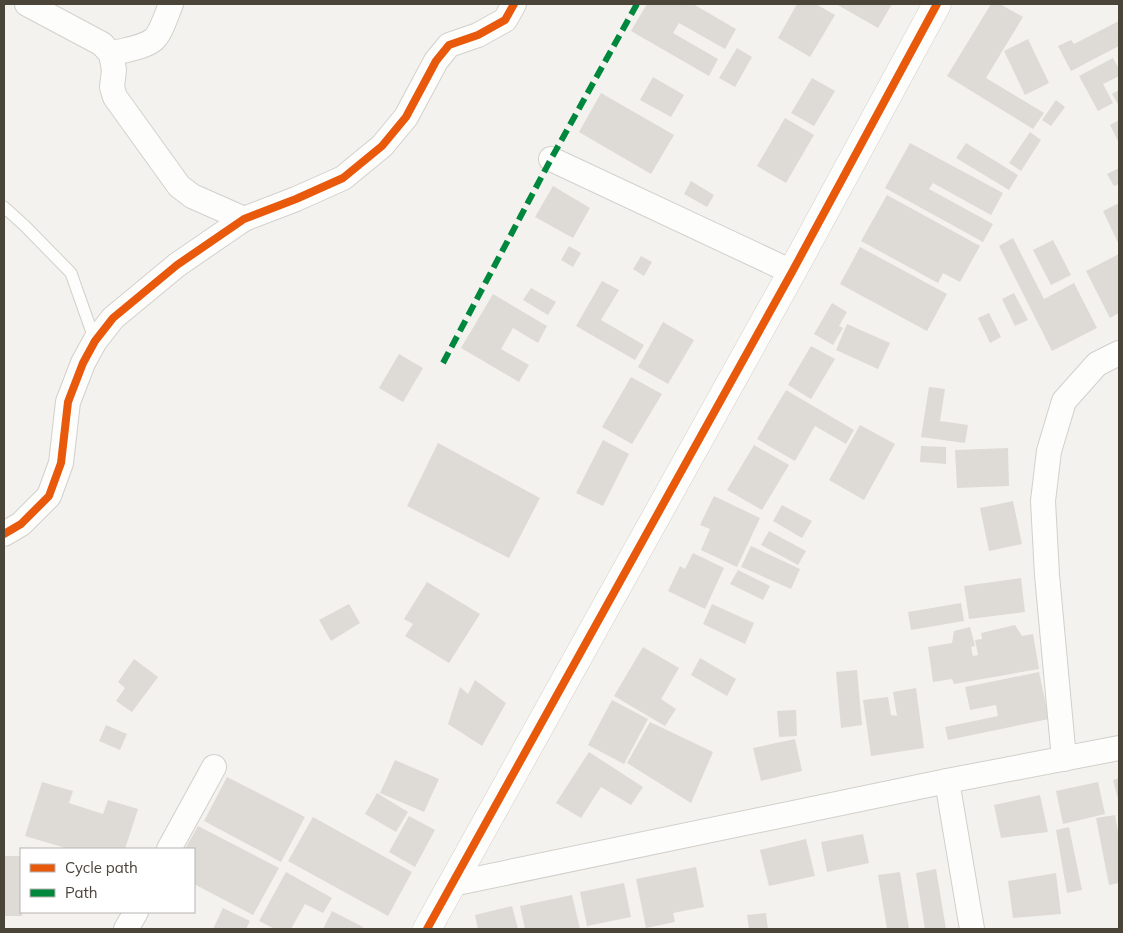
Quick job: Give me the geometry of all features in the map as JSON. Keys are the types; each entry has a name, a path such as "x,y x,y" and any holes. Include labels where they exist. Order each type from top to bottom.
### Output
{"street":[{"path":"29,4 102,44 111,54 114,70 112,87 115,97 180,186 192,196 244,220"},
{"path":"111,54 145,44 155,39 171,4"},
{"path":"4,534 21,524 48,496 61,463 68,402 83,363 95,341 113,318 177,265 244,220 344,178 382,146 406,117 436,61 449,45 478,35 505,20 514,4"},
{"path":"427,929 792,272 937,4"},
{"path":"551,159 792,272"},
{"path":"1064,759 1047,575 1043,502 1049,451 1064,400 1096,364 1119,353"},
{"path":"452,884 947,781 1119,748"},
{"path":"171,848 214,767"},
{"path":"947,781 972,929"},
{"path":"126,929 135,913"}],"lane":[{"path":"4,207 71,273 95,341"}],"building":[{"path":"647,4 693,4 736,29 725,49 679,23 673,33 718,59 709,76 631,31"},
{"path":"797,4 816,4 835,15 810,57 778,38"},
{"path":"836,4 892,4 878,28"},
{"path":"991,4 1000,4 1023,17 986,78 1044,113 1033,129 947,76"},
{"path":"1119,21 1119,46 1071,71 1058,46 1071,40 1074,44"},
{"path":"1028,39 1049,83 1025,95 1004,51"},
{"path":"737,48 752,57 735,87 719,78"},
{"path":"1113,58 1119,69 1119,76 1103,84 1113,103 1098,111 1079,76"},
{"path":"653,77 684,95 671,117 640,100"},
{"path":"812,78 835,91 814,126 791,113"},
{"path":"1119,90 1119,106 1112,94"},
{"path":"601,93 674,135 651,174 579,132"},
{"path":"1056,100 1065,107 1051,126 1042,120"},
{"path":"785,118 814,135 786,183 757,166"},
{"path":"1119,120 1119,143 1110,125"},
{"path":"1030,132 1041,140 1021,171 1009,163"},
{"path":"910,143 1003,193 991,215 933,183 929,189 993,224 983,242 885,188"},
{"path":"966,143 1018,175 1009,190 956,158"},
{"path":"1119,168 1119,184 1114,186 1107,174"},
{"path":"691,181 714,195 707,207 684,194"},
{"path":"553,186 590,208 573,238 535,217"},
{"path":"887,195 980,246 960,282 943,273 938,283 861,241"},
{"path":"1119,203 1119,245 1103,211"},
{"path":"1013,238 1044,299 1074,283 1097,328 1052,351 999,246"},
{"path":"1053,240 1071,275 1051,285 1033,250"},
{"path":"569,246 581,253 573,267 561,260"},
{"path":"860,247 947,294 927,331 840,284"},
{"path":"1119,254 1119,313 1110,318 1086,271"},
{"path":"641,256 652,262 644,276 633,269"},
{"path":"602,281 619,290 601,320 644,345 635,360 576,326"},
{"path":"531,288 556,302 548,315 523,300"},
{"path":"1014,293 1028,320 1015,326 1002,299"},
{"path":"493,294 547,326 538,343 513,328 501,349 529,365 519,382 461,348"},
{"path":"832,303 847,312 839,326 843,328 833,345 814,334"},
{"path":"989,313 1001,337 990,343 978,318"},
{"path":"663,322 694,340 668,384 638,367"},
{"path":"847,324 890,343 878,369 836,350"},
{"path":"811,346 835,359 811,399 788,385"},
{"path":"399,354 423,368 403,402 379,388"},
{"path":"631,377 662,394 632,444 602,427"},
{"path":"929,387 945,389 940,421 968,425 965,443 921,437"},
{"path":"786,390 854,430 846,444 815,426 795,461 757,439"},
{"path":"860,425 895,444 864,500 829,480"},
{"path":"603,440 629,454 603,506 576,493"},
{"path":"438,443 540,498 509,558 407,506"},
{"path":"754,445 789,465 762,510 727,490"},
{"path":"921,446 946,447 946,464 920,462"},
{"path":"1008,448 1009,486 957,488 955,450"},
{"path":"714,496 760,518 737,567 701,550 710,529 700,525"},
{"path":"1013,501 1022,544 989,551 980,508"},
{"path":"782,505 812,521 802,538 773,521"},
{"path":"769,531 806,551 798,565 761,545"},
{"path":"751,546 800,569 791,589 741,567"},
{"path":"693,553 724,568 705,609 668,591 680,566 685,569"},
{"path":"738,570 770,586 763,600 730,584"},
{"path":"1021,578 1025,612 969,619 964,586"},
{"path":"427,582 480,614 449,663 405,636 413,624 404,619"},
{"path":"961,603 964,621 911,630 908,612"},
{"path":"349,604 360,623 331,641 319,620"},
{"path":"712,604 754,623 745,644 703,624"},
{"path":"1015,625 1022,636 1033,634 1039,669 954,684 952,679 933,682 928,647 952,643 954,631 970,627 975,646 971,647 973,656 978,655 975,640 982,639 981,633"},
{"path":"643,647 679,668 661,699 676,709 665,726 614,696"},
{"path":"700,658 736,679 727,696 691,675"},
{"path":"134,659 158,677 132,712 116,701 125,688 118,682"},
{"path":"857,670 862,725 841,728 836,672"},
{"path":"1039,672 1049,719 948,740 945,727 998,716 996,705 970,710 965,687"},
{"path":"475,680 506,703 482,746 448,724 460,687 468,694"},
{"path":"916,688 924,748 871,756 863,700 888,697 891,715 897,716 893,692"},
{"path":"612,700 648,719 624,764 588,745"},
{"path":"796,710 797,736 779,737 777,711"},
{"path":"650,722 713,752 691,803 627,763"},
{"path":"106,725 127,734 120,750 99,741"},
{"path":"795,739 802,771 761,781 753,748"},
{"path":"589,752 643,787 631,805 601,787 581,818 556,803"},
{"path":"395,760 439,779 424,812 380,793"},
{"path":"227,777 305,817 281,862 204,821"},
{"path":"1119,778 1119,803 1113,780"},
{"path":"42,782 73,791 69,803 103,814 108,800 138,809 125,848 66,848 25,836"},
{"path":"1098,782 1105,814 1063,824 1056,791"},
{"path":"377,793 408,812 396,832 365,814"},
{"path":"1040,795 1048,832 1001,838 994,805"},
{"path":"1115,815 1119,838 1119,883 1109,885 1096,818"},
{"path":"409,816 435,830 415,867 389,852"},
{"path":"313,817 412,872 388,916 288,861"},
{"path":"198,826 279,868 253,915 195,885 195,848 186,848"},
{"path":"1069,827 1082,890 1067,893 1056,830"},
{"path":"863,834 869,863 827,872 821,842"},
{"path":"806,839 815,876 769,886 760,850"},
{"path":"4,856 20,856 20,913 22,913 22,916 4,916"},
{"path":"696,867 704,907 673,913 675,922 646,928 636,879"},
{"path":"936,869 946,929 925,929 916,873"},
{"path":"286,872 332,898 323,913 305,904 291,929 275,929 259,921"},
{"path":"900,872 909,929 887,929 878,875"},
{"path":"1056,873 1061,914 1013,918 1008,881"},
{"path":"624,883 631,917 587,926 580,892"},
{"path":"572,895 580,929 525,929 520,906"},
{"path":"512,906 518,929 478,929 475,915"},
{"path":"223,908 250,921 246,929 213,929"},
{"path":"332,911 363,927 362,929 323,929"},
{"path":"766,913 768,929 749,929 747,915"}],"marked path":[{"path":"443,363 551,159 637,4"}],"cycle path":[{"path":"4,534 21,524 49,496 61,463 68,402 83,363 95,341 113,318 177,265 244,219 343,178 382,146 406,117 436,61 449,45 478,35 505,20 514,4"},
{"path":"427,929 792,272 937,4"}]}
